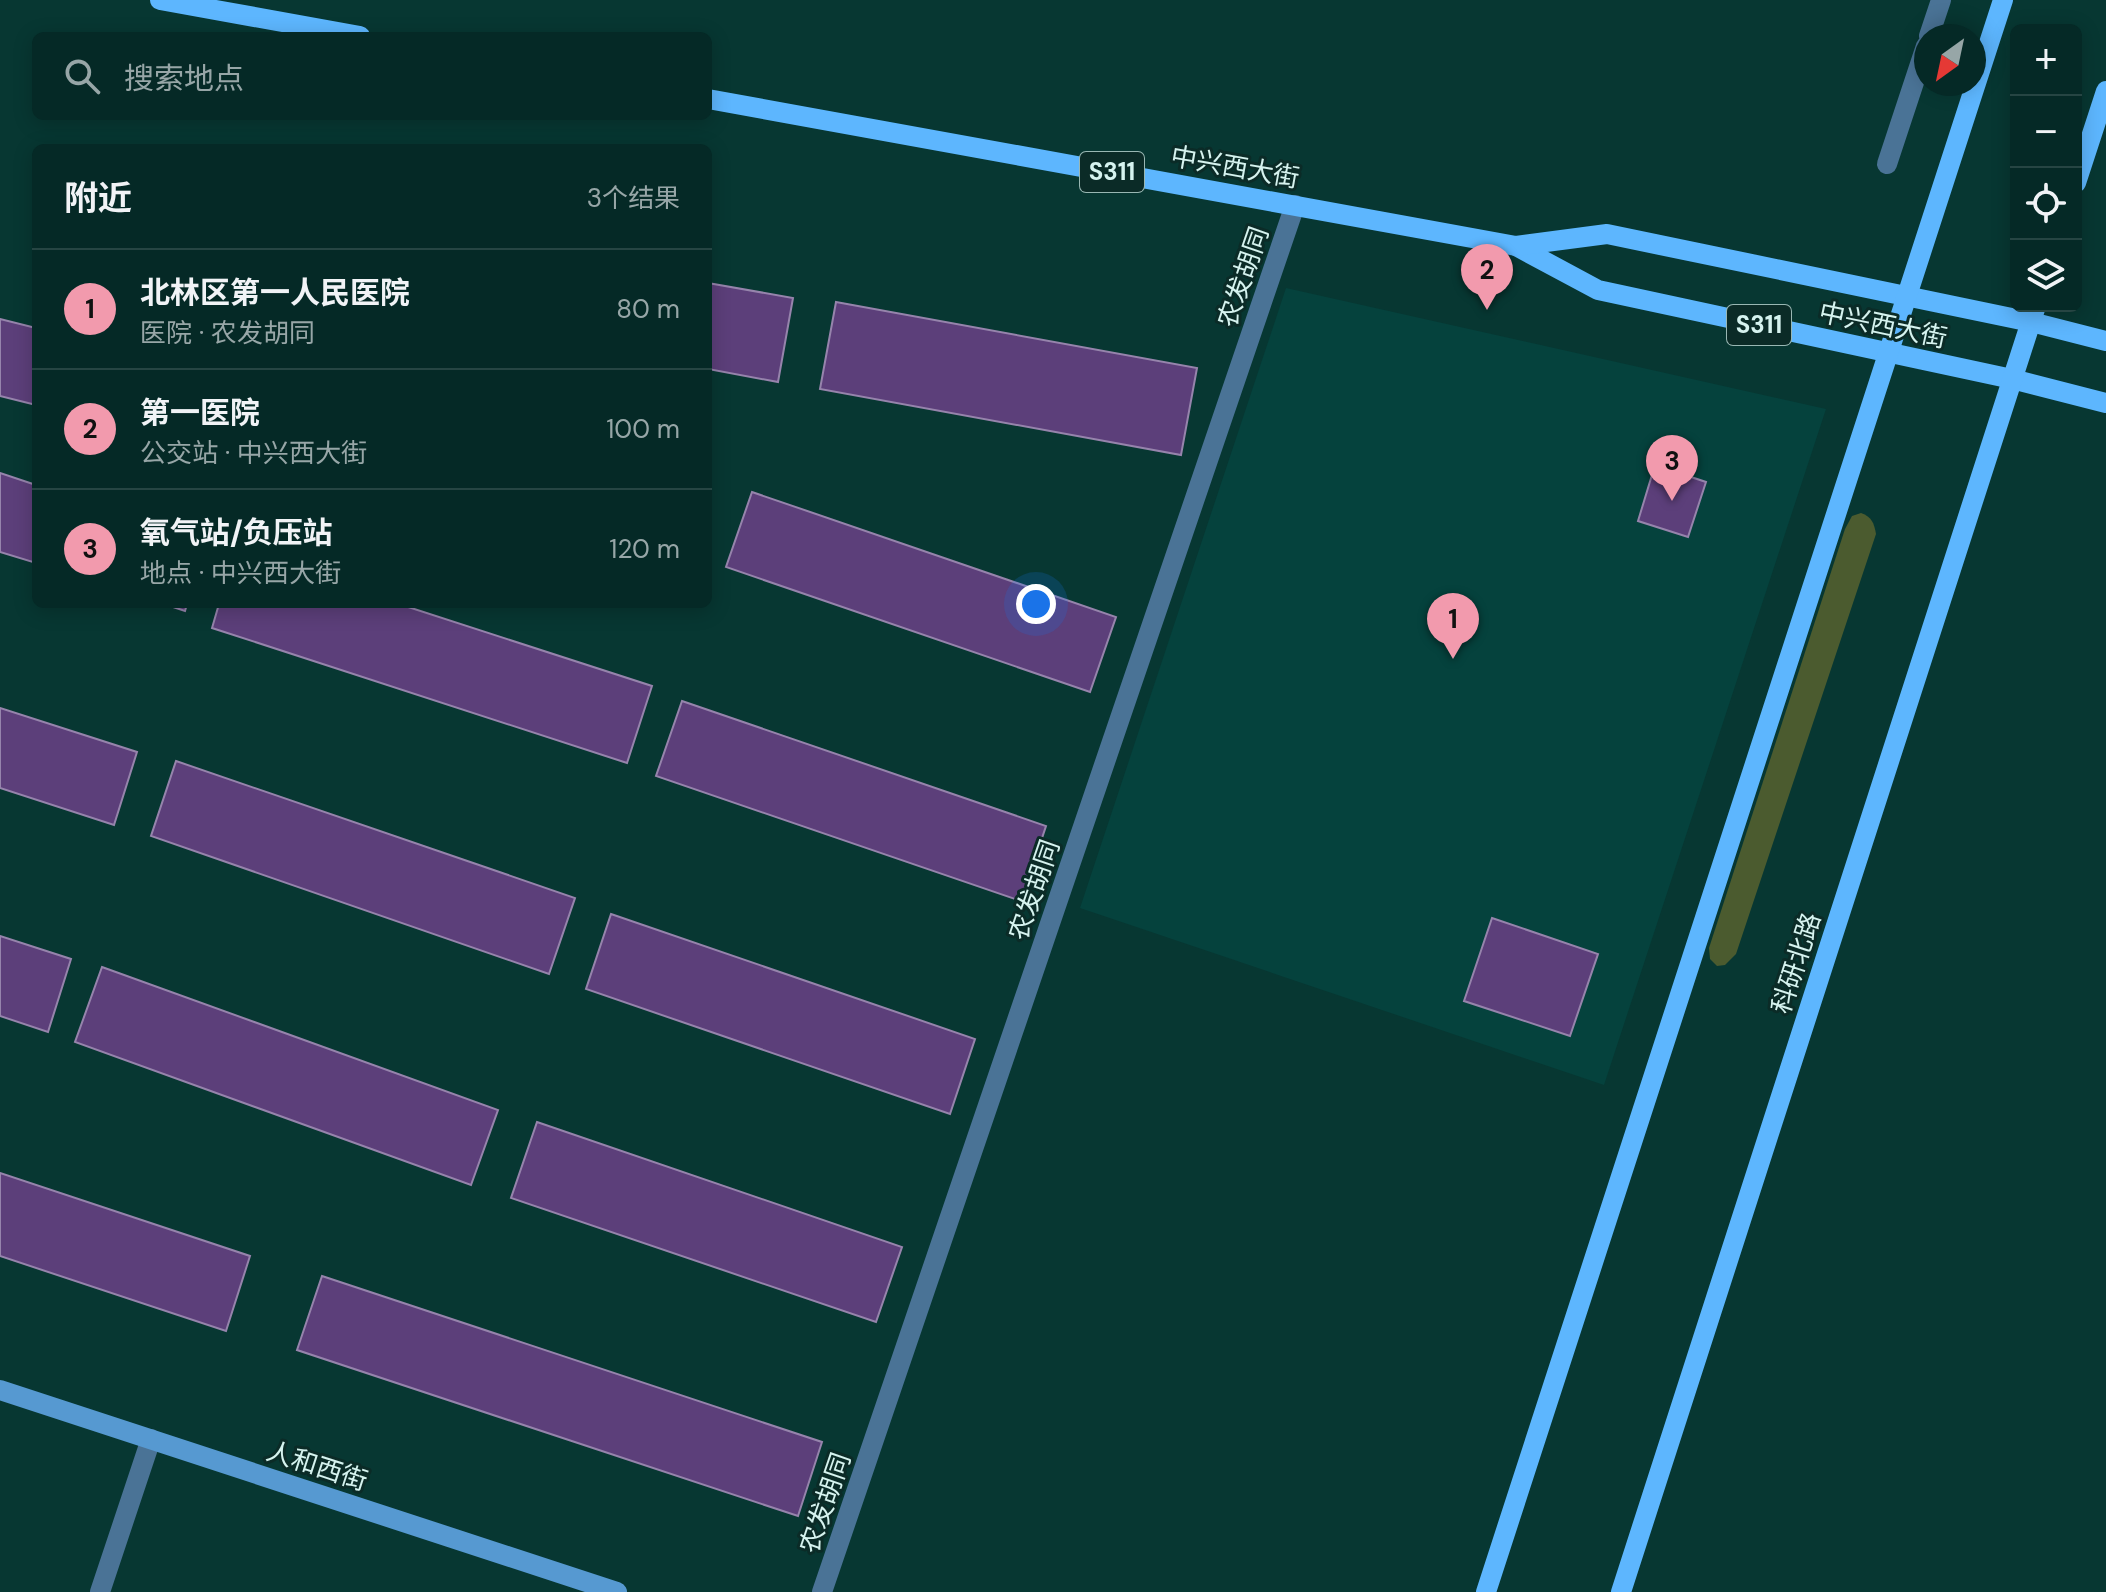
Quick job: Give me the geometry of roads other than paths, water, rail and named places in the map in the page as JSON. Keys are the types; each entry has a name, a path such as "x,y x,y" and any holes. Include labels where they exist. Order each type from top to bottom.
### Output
{"main road":[{"path":"160,0 338,32"},
{"path":"1486,1592 2003,0"},
{"path":"2081,168 2106,91"},
{"name":"中兴西大街","path":"712,100 1516,246 1598,290 2012,379 2106,403"},
{"name":"中兴西大街","path":"1516,246 1607,234 1906,296 2033,314 2106,341"},
{"name":"科研北路","path":"1621,1590 2033,314"},
{"name":"人和西街","path":"0,1390 617,1592"}],"street":[{"path":"1933,24 1941,0"},
{"path":"1887,164 1914,82"},
{"name":"农发胡同","path":"822,1592 1295,205"},
{"path":"100,1592 151,1439"}],"place":[{"name":"第一医院","path":"1487,310"},
{"name":"氧气站/负压站","path":"1672,501"},
{"name":"北林区第一人民医院","path":"1453,659"}]}
